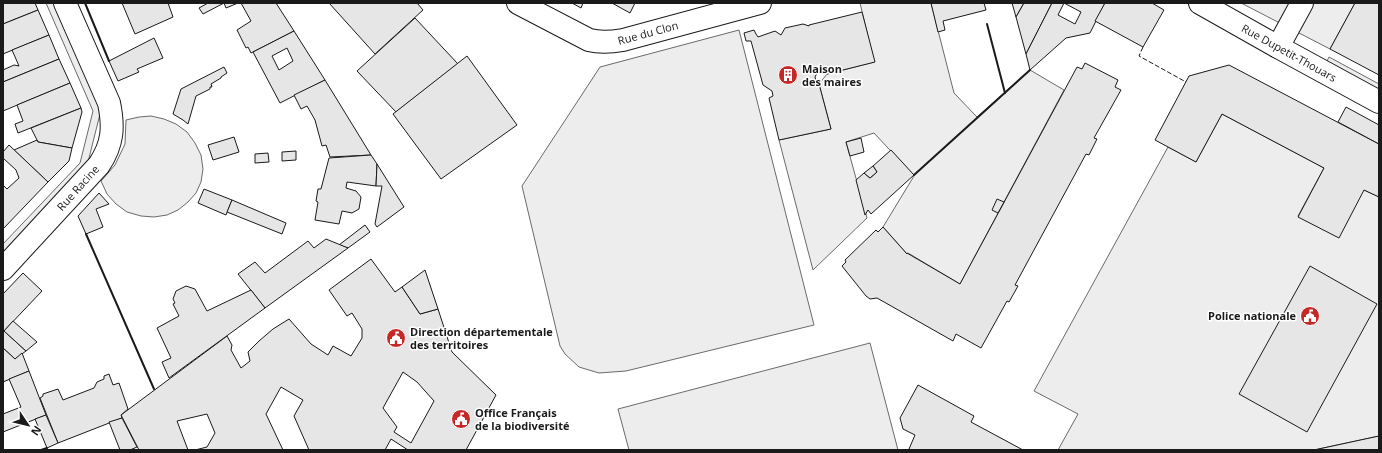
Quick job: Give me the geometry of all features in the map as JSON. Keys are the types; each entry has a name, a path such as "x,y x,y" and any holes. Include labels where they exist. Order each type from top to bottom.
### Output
{"street":[{"name":"Rue Racine","path":"3,269 99,165 108,148 112,133 112,118 109,103 65,3"},
{"name":"Rue du Clon","path":"518,3 589,40 597,42 623,40 760,3"},
{"path":"1278,47 1302,3"},
{"name":"Rue Dupetit-Thouars","path":"1205,4 1278,47 1379,102"}],"shaded area":[{"path":"46,3 56,3 98,100 100,114 87,166 3,256 3,244 80,163 93,111"},
{"path":"860,3 931,3 954,93 977,117 1030,70 1064,90 960,284 908,253 907,254 883,227 914,176 874,133 846,142 867,218 813,270 779,140 831,129 819,84 827,74 874,62"},
{"path":"1241,3 1355,3 1330,49"},
{"path":"739,30 814,325 626,371 599,373 579,367 565,354 560,346 522,186 600,67"},
{"path":"1329,57 1379,84 1379,93 1325,65"},
{"path":"1222,114 1324,168 1298,216 1364,190 1379,197 1379,436 1314,450 1058,450 1078,414 1034,391 1168,147 1196,162"},
{"path":"151,116 176,124 187,132 201,155 203,169 201,182 196,193 188,202 178,210 167,215 154,217 141,216 127,212 116,204 107,194 101,181 115,165 125,144 126,120"},
{"path":"870,343 898,450 629,450 618,409"}],"building":[{"path":"3,3 35,3 38,10 3,24"},
{"path":"122,3 168,3 173,17 135,34"},
{"path":"208,3 224,3 203,14 199,8"},
{"path":"224,3 238,3 226,8"},
{"path":"241,3 276,3 294,31 251,53 248,47 246,48 237,30 251,21"},
{"path":"329,3 417,3 423,10 375,54"},
{"path":"572,3 583,3 581,8"},
{"path":"612,3 635,3 630,13"},
{"path":"931,3 984,3 986,10 943,21 945,30 938,32"},
{"path":"1012,3 1024,3 1016,17"},
{"path":"1024,3 1052,3 1026,54 1016,17"},
{"path":"1052,3 1064,3 1105,3 1090,33 1066,38 1030,70 1026,54","holes":["1064,3 1081,12 1075,24 1058,15"]},
{"path":"1105,3 1152,3 1164,10 1143,47 1095,21"},
{"path":"1355,3 1379,3 1379,75 1330,49"},
{"path":"38,10 49,35 3,54 3,24"},
{"name":"Maison des maires","path":"862,12 875,62 827,74 825,69 818,71 815,77 817,85 819,84 831,129 779,140 769,98 773,96 772,91 763,85 751,41 746,41 744,33 754,30 758,37 775,31 781,35 785,28 803,24 809,26"},
{"path":"415,18 458,64 396,112 357,71"},
{"path":"294,31 325,80 280,103 253,52","holes":["287,48 293,61 279,70 272,56"]},
{"path":"49,35 59,59 3,82 3,70 14,65 19,66 12,50"},
{"path":"154,38 163,58 137,69 139,72 118,81 109,61"},
{"path":"467,56 517,125 441,179 393,114"},
{"path":"59,59 70,83 3,111 3,82"},
{"path":"1085,63 1118,80 1115,87 1121,90 1094,138 1097,139 1089,155 1086,154 1015,285 1018,286 1009,302 1007,301 981,348 956,334 953,341 877,298 870,299 866,296 842,266 846,262 845,260 876,230 878,232 883,227 907,254 960,284 1077,67 1082,69"},
{"path":"1229,65 1379,144 1379,197 1364,190 1339,238 1298,217 1324,168 1222,114 1196,162 1155,140 1189,76"},
{"path":"224,67 227,73 211,84 212,87 210,87 210,89 196,96 188,124 173,114 181,89"},
{"path":"325,80 371,155 330,157 326,145 322,146 315,120 307,106 301,109 294,95"},
{"path":"70,83 81,108 18,133 15,124 23,121 17,105"},
{"path":"1346,107 1379,125 1379,144 1338,122"},
{"path":"81,108 82,112 72,148 38,142 31,128"},
{"path":"234,137 239,152 213,160 208,145"},
{"path":"861,138 864,152 850,156 846,142"},
{"path":"37,140 38,142 72,148 69,161 48,182 14,150"},
{"path":"9,145 48,182 3,229 3,185 7,189 19,178 16,170 3,158 3,152"},
{"path":"891,150 914,175 871,214 868,210 865,215 856,180 864,173 870,178 877,172 873,166"},
{"path":"296,151 296,160 282,161 282,152"},
{"path":"268,153 269,162 255,163 255,154"},
{"path":"371,155 377,164 376,186 347,182 346,188 356,191 361,197 359,209 352,213 342,211 339,224 315,220 318,202 316,201 318,189 321,189 329,158"},
{"path":"377,164 404,207 377,227 375,224 382,186 376,186"},
{"path":"873,166 877,172 870,178 864,173"},
{"path":"204,189 232,200 226,215 198,203"},
{"path":"99,193 109,204 96,209 103,227 86,234 78,216"},
{"path":"997,199 1004,202 998,213 992,210"},
{"path":"232,200 286,223 282,234 227,212"},
{"path":"365,225 370,232 348,248 339,245"},
{"path":"326,239 348,248 265,308 238,274 255,262 265,273 308,241 314,248"},
{"path":"371,259 395,292 402,287 420,314 438,309 452,352 496,395 466,450 408,450 391,439 385,450 309,450 294,416 303,400 281,387 266,414 283,450 195,450 207,447 215,433 207,414 177,421 188,450 139,450 121,415 227,336 232,345 231,350 241,368 250,361 248,352 273,329 289,319 311,344 328,355 333,346 351,356 362,338 362,329 352,313 347,316 329,290","holes":["403,372 417,382 434,401 411,443 394,432 397,427 383,408"]},
{"path":"1310,266 1377,304 1307,432 1239,394"},
{"path":"425,270 438,309 420,314 402,287"},
{"path":"23,273 42,291 4,331 26,351 15,359 3,348 3,294"},
{"path":"186,286 195,289 207,311 251,290 265,308 169,378 162,362 171,358 157,328 179,316 173,304 175,303 173,299 176,291"},
{"path":"13,321 37,342 26,351 4,331"},
{"path":"3,348 15,359 22,353 29,371 3,382"},
{"path":"29,371 46,415 3,432 3,414 21,407 9,379"},
{"path":"109,374 113,385 119,383 128,409 121,415 122,418 58,443 40,398 43,394 58,389 63,400 94,388 97,382 104,379 104,376"},
{"path":"918,385 974,416 971,422 1023,450 909,449 915,435 903,429 900,418"},
{"path":"46,415 58,443 47,448 35,419"},
{"path":"122,418 137,447 130,450 120,450 109,422"},
{"path":"1379,436 1379,450 1314,450"}],"fence":[{"path":"1143,47 1139,56 1186,82"}],"wall":[{"path":"85,3 109,61"},
{"path":"987,24 1005,93"},
{"path":"914,175 1030,70"},
{"path":"86,234 154,389"},
{"path":"41,450 47,448"}],"place":[{"name":"Maison des maires","path":"788,75"},
{"name":"Police nationale","path":"1310,316"},
{"name":"Direction départementale des territoires","path":"396,338"},
{"name":"Office Français de la biodiversité","path":"461,419"}]}
